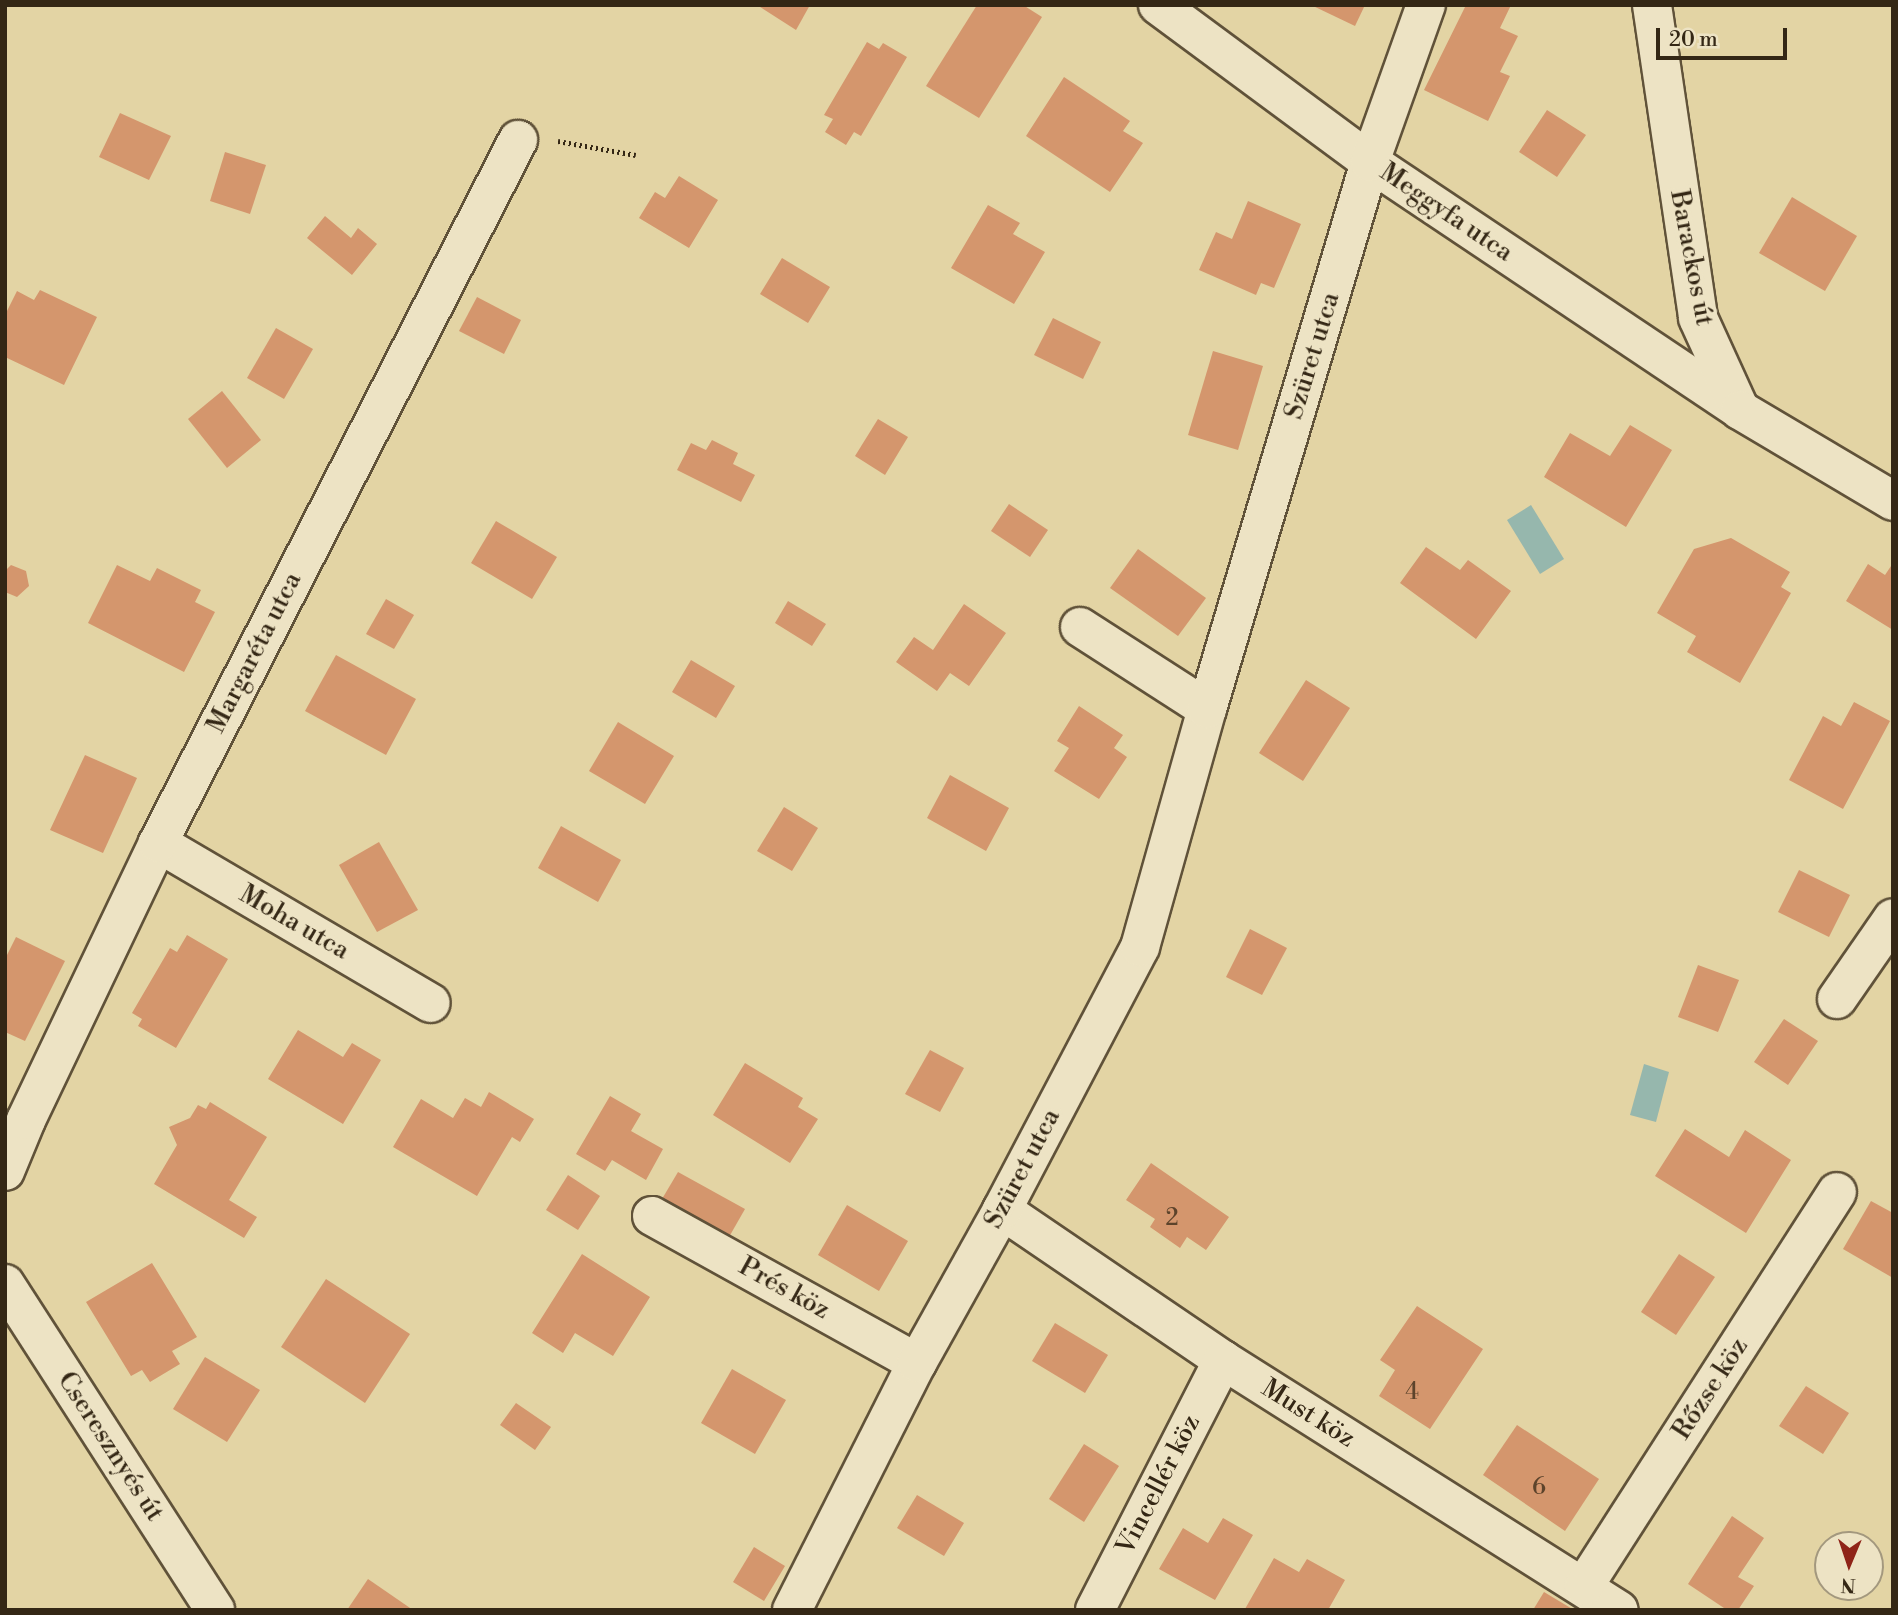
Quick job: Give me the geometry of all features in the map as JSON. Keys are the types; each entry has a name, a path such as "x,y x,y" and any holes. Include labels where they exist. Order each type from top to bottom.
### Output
{"street":[{"name":"Meggyfa utca","path":"1158,5 1370,162 1740,410"},
{"name":"Szüret utca","path":"792,1610 917,1363 1002,1210 1140,947 1207,709 1370,162 1426,5"},
{"name":"Barackos út","path":"1653,5 1698,318 1740,410"},
{"name":"Margaréta utca","path":"5,1171 26,1120 158,844 518,140"},
{"path":"1740,410 1893,501"},
{"path":"1080,627 1207,709"},
{"name":"Moha utca","path":"158,844 431,1003"},
{"path":"1838,999 1893,918"},
{"name":"Rőzse köz","path":"1584,1586 1837,1192"},
{"name":"Must köz","path":"1002,1210 1223,1360 1619,1610"},
{"name":"Prés köz","path":"652,1216 917,1363"},
{"name":"Cseresznyés út","path":"5,1284 215,1610"},
{"name":"Vincellér köz","path":"1094,1610 1223,1360"}],"path":[{"path":"518,140 527,136 636,155"}],"water":[{"path":"1531,505 1564,559 1540,574 1507,520"},
{"path":"1644,1064 1669,1072 1656,1122 1630,1115"}],"building":[{"path":"757,5 810,5 796,30"},
{"path":"977,5 1023,5 1042,17 979,118 926,86"},
{"path":"1311,5 1365,5 1355,26"},
{"path":"1466,5 1511,5 1500,28 1518,36 1500,72 1510,76 1488,121 1424,90"},
{"path":"867,42 879,49 883,43 907,57 861,136 854,132 846,145 825,132 833,119 824,115"},
{"path":"1064,77 1130,121 1123,131 1143,143 1110,192 1026,136"},
{"path":"1547,110 1586,135 1557,177 1519,152"},
{"path":"120,113 171,136 149,180 99,157"},
{"path":"225,152 266,165 250,214 210,201"},
{"path":"679,176 718,200 689,248 639,218 655,192 665,198"},
{"path":"1792,197 1857,236 1825,291 1759,253"},
{"path":"1248,201 1301,224 1274,288 1261,283 1256,295 1199,270 1216,232 1232,239"},
{"path":"988,205 1020,223 1013,234 1045,252 1014,304 951,268"},
{"path":"325,216 351,238 358,228 377,244 352,275 307,238"},
{"path":"782,258 830,287 808,323 760,294"},
{"path":"40,290 97,317 64,385 5,357 5,315 17,291 34,300"},
{"path":"477,297 521,320 504,354 459,331"},
{"path":"1053,318 1101,342 1083,379 1034,355"},
{"path":"276,328 313,349 284,399 247,378"},
{"path":"1213,351 1263,366 1238,450 1188,435"},
{"path":"222,391 261,440 227,468 188,419"},
{"path":"878,419 908,437 885,475 855,456"},
{"path":"1630,425 1672,450 1626,527 1544,477 1570,433 1610,456"},
{"path":"712,440 738,453 733,464 755,475 741,502 677,470 691,443 706,450"},
{"path":"1009,504 1048,530 1030,557 991,531"},
{"path":"496,521 557,557 532,599 471,563"},
{"path":"1731,538 1790,572 1781,587 1791,593 1740,683 1687,652 1696,636 1657,613 1694,549"},
{"path":"1426,547 1460,570 1468,560 1511,591 1476,639 1400,583"},
{"path":"1138,549 1206,598 1178,636 1110,588"},
{"path":"1893,563 1893,630 1846,601 1868,564 1885,575"},
{"path":"11,565 26,571 29,586 17,597 5,592 5,571"},
{"path":"117,565 150,581 157,568 201,590 195,602 215,612 184,672 88,623"},
{"path":"386,599 414,615 394,649 366,634"},
{"path":"788,601 826,624 812,646 775,623"},
{"path":"964,604 1006,633 969,686 950,673 937,691 896,662 914,637 933,650"},
{"path":"336,655 416,699 386,755 305,711"},
{"path":"691,660 735,686 716,718 672,692"},
{"path":"1306,680 1350,708 1303,781 1259,753"},
{"path":"1854,702 1890,721 1843,809 1789,780 1823,716 1841,726"},
{"path":"1079,706 1123,735 1114,748 1127,757 1099,799 1054,771 1069,748 1057,741"},
{"path":"618,722 674,756 645,804 589,771"},
{"path":"85,755 137,778 103,853 50,830"},
{"path":"950,775 1009,808 986,851 927,818"},
{"path":"784,807 818,828 792,871 757,851"},
{"path":"561,826 621,860 598,902 538,868"},
{"path":"379,842 418,910 377,932 339,865"},
{"path":"1799,870 1850,895 1829,937 1778,912"},
{"path":"1250,929 1287,948 1262,995 1226,977"},
{"path":"187,935 228,959 176,1048 138,1026 142,1019 132,1013 170,948 177,952"},
{"path":"16,937 65,961 25,1041 5,1032 5,959"},
{"path":"1698,965 1739,980 1718,1032 1678,1017"},
{"path":"1784,1019 1818,1041 1788,1085 1754,1062"},
{"path":"298,1030 343,1057 352,1043 381,1060 343,1124 268,1079"},
{"path":"930,1050 964,1068 940,1112 905,1094"},
{"path":"745,1063 803,1098 798,1107 818,1119 790,1163 713,1115"},
{"path":"489,1092 534,1119 520,1142 512,1137 477,1196 393,1147 421,1099 453,1118 465,1098 481,1107"},
{"path":"610,1096 641,1114 631,1131 663,1149 646,1180 612,1160 605,1171 576,1154"},
{"path":"210,1102 267,1137 229,1200 257,1217 244,1238 154,1184 177,1145 169,1127 190,1118 198,1105 206,1109"},
{"path":"1685,1129 1729,1157 1745,1130 1791,1160 1746,1233 1655,1176"},
{"path":"1151,1163 1229,1217 1206,1250 1187,1237 1180,1248 1150,1227 1155,1219 1126,1200"},
{"path":"678,1172 745,1209 729,1237 662,1199"},
{"path":"568,1175 600,1196 578,1230 546,1210"},
{"path":"1871,1201 1893,1213 1893,1278 1843,1249"},
{"path":"847,1205 908,1241 879,1291 818,1255"},
{"path":"582,1254 650,1297 613,1356 575,1333 563,1353 532,1333"},
{"path":"1679,1254 1715,1277 1676,1335 1641,1312"},
{"path":"152,1263 197,1337 172,1351 180,1364 150,1382 142,1370 131,1376 86,1302"},
{"path":"326,1279 410,1334 365,1403 281,1347"},
{"path":"1417,1306 1483,1349 1430,1429 1379,1396 1395,1370 1380,1360"},
{"path":"1055,1323 1108,1355 1085,1393 1032,1361"},
{"path":"205,1357 260,1390 227,1442 173,1409"},
{"path":"732,1369 786,1400 755,1454 701,1423"},
{"path":"1806,1386 1849,1413 1823,1454 1779,1426"},
{"path":"516,1403 551,1427 535,1450 500,1425"},
{"path":"1517,1425 1599,1479 1565,1531 1483,1475"},
{"path":"1084,1444 1119,1466 1084,1522 1049,1499"},
{"path":"917,1495 964,1523 944,1556 897,1528"},
{"path":"1732,1516 1764,1538 1738,1577 1754,1586 1738,1610 1727,1610 1688,1584"},
{"path":"1223,1518 1253,1535 1215,1600 1159,1569 1183,1528 1208,1543"},
{"path":"754,1547 785,1566 764,1601 733,1582"},
{"path":"1274,1558 1299,1572 1307,1559 1345,1580 1328,1610 1245,1609"},
{"path":"368,1579 413,1610 347,1610"},
{"path":"1544,1592 1574,1610 1533,1610"}]}
